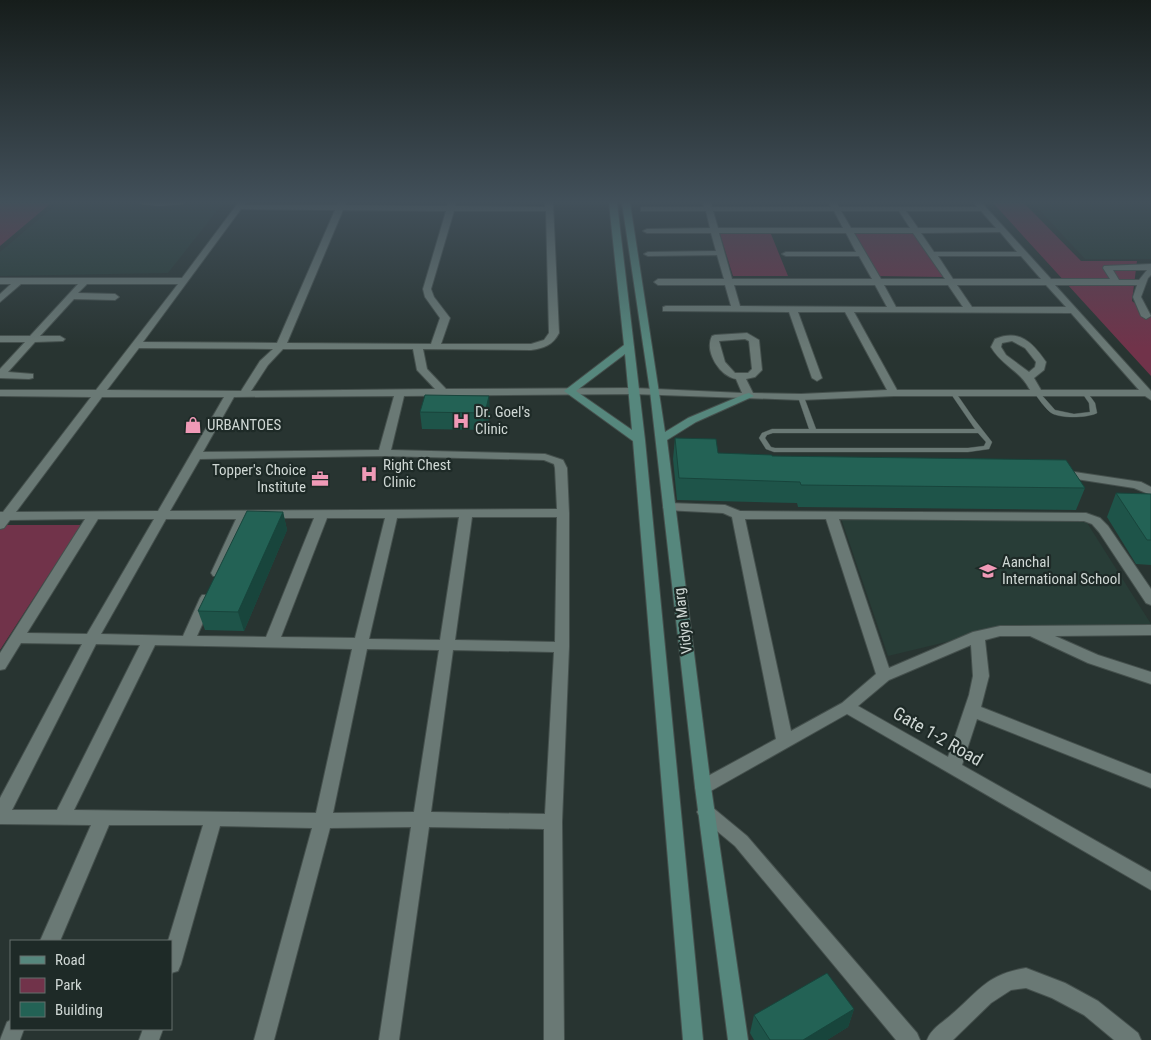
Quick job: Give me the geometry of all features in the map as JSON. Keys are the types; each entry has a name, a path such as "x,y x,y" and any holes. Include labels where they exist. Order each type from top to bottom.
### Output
{"main road":[{"name":"Vidya Marg","path":"618,252 634,390 693,1040"},
{"name":"Vidya Marg","path":"634,252 656,391 706,812 738,1040"},
{"path":"629,346 569,391 638,440"},
{"path":"661,439 692,420 749,396"}],"street":[{"path":"2,519 138,344 205,252"},
{"path":"244,394 264,363 280,346 321,252"},
{"path":"435,346 445,318 442,312 430,300 427,289 438,252"},
{"path":"138,344 531,347 549,342 554,333 551,252"},
{"path":"1021,252 1046,282 1148,392"},
{"path":"648,254 721,253 727,282 736,308"},
{"path":"786,254 862,254 893,309"},
{"path":"932,254 1023,254"},
{"path":"932,254 970,310"},
{"path":"1116,282 1106,268 1151,269"},
{"path":"1149,318 1137,297 1144,277 1151,269"},
{"path":"2,296 20,280"},
{"path":"0,281 182,281"},
{"path":"29,376 0,375 86,281"},
{"path":"658,282 950,281 1142,283"},
{"path":"72,296 115,297"},
{"path":"666,309 1073,310"},
{"path":"792,309 817,378"},
{"path":"848,309 894,393"},
{"path":"747,336 754,340 757,370 751,375 740,376 732,376 724,369 714,343 715,338 747,336"},
{"path":"0,338 60,339"},
{"path":"1029,377 1040,368 1041,362 1028,346 1018,339 1008,338 998,341 996,347 1002,357 1029,377 1037,393"},
{"path":"419,346 417,352 419,364 443,392"},
{"path":"740,376 749,396"},
{"path":"0,393 244,394 634,390 801,397 894,393 1148,392"},
{"path":"384,453 400,393"},
{"path":"231,394 91,640 0,816 323,820 422,819 553,822"},
{"path":"197,456 384,453 523,455 553,459 558,462 561,468 562,513 562,646 553,822 554,1040"},
{"path":"1047,474 1137,485 1151,491"},
{"path":"669,506 725,509 738,515 1086,517 1096,521 1104,529 1151,600"},
{"path":"2,519 95,514 562,513"},
{"path":"0,665 95,514"},
{"path":"187,642 244,514"},
{"path":"271,643 322,514"},
{"path":"264,1040 323,820 361,643 392,514"},
{"path":"389,1040 466,514"},
{"path":"738,515 785,742"},
{"path":"831,516 884,676"},
{"path":"703,787 847,707 884,676 978,636 1000,631 1151,630"},
{"path":"1032,631 1093,659 1151,678"},
{"path":"953,768 981,676 978,636"},
{"path":"17,638 149,642 562,646"},
{"path":"62,817 149,642"},
{"name":"Gate 1-2 Road","path":"847,707 1151,882"},
{"path":"972,710 1151,781"},
{"path":"706,812 741,840 910,1040"},
{"path":"50,940 102,818"},
{"path":"172,961 214,818"},
{"path":"937,1040 959,1022 984,996 1007,981 1026,978 1058,990 1090,1008 1131,1040"}],"lane":[{"path":"1037,393 1053,412 1074,416 1094,413 1092,403 1085,393"},
{"path":"954,394 980,432 990,442 987,448 968,450 774,450 768,448 762,438 767,432 980,432"},
{"path":"801,397 813,431"}],"shaded area":[{"path":"0,252 185,252 168,273 0,276"},
{"path":"1078,252 1151,252 1151,259 1085,259"},
{"name":"Aanchal International School","path":"841,518 1084,518 1151,624 988,632 888,656"}],"green space":[{"path":"725,252 778,252 788,276 733,276"},
{"path":"864,252 927,252 944,277 877,276"},
{"path":"1037,252 1072,252 1081,261 1137,261 1132,301 1151,316 1151,376"},
{"path":"0,525 81,525 0,650"}],"building":[{"path":"425,395 489,396 485,413 420,412"},
{"path":"675,438 716,439 718,453 772,456 1066,460 1085,488 801,485 800,482 679,478"},
{"path":"1116,493 1151,494 1151,540 1147,540"},
{"path":"247,511 283,512 238,612 198,611"},
{"path":"827,973 854,1009 803,1040 770,1040 754,1015"}],"place":[{"name":"Dr. Goel's Clinic","path":"461,421"},
{"name":"URBANTOES","path":"193,425"},
{"name":"Right Chest Clinic","path":"369,474"},
{"name":"Topper's Choice Institute","path":"320,479"},
{"name":"Aanchal International School","path":"988,571"}]}
